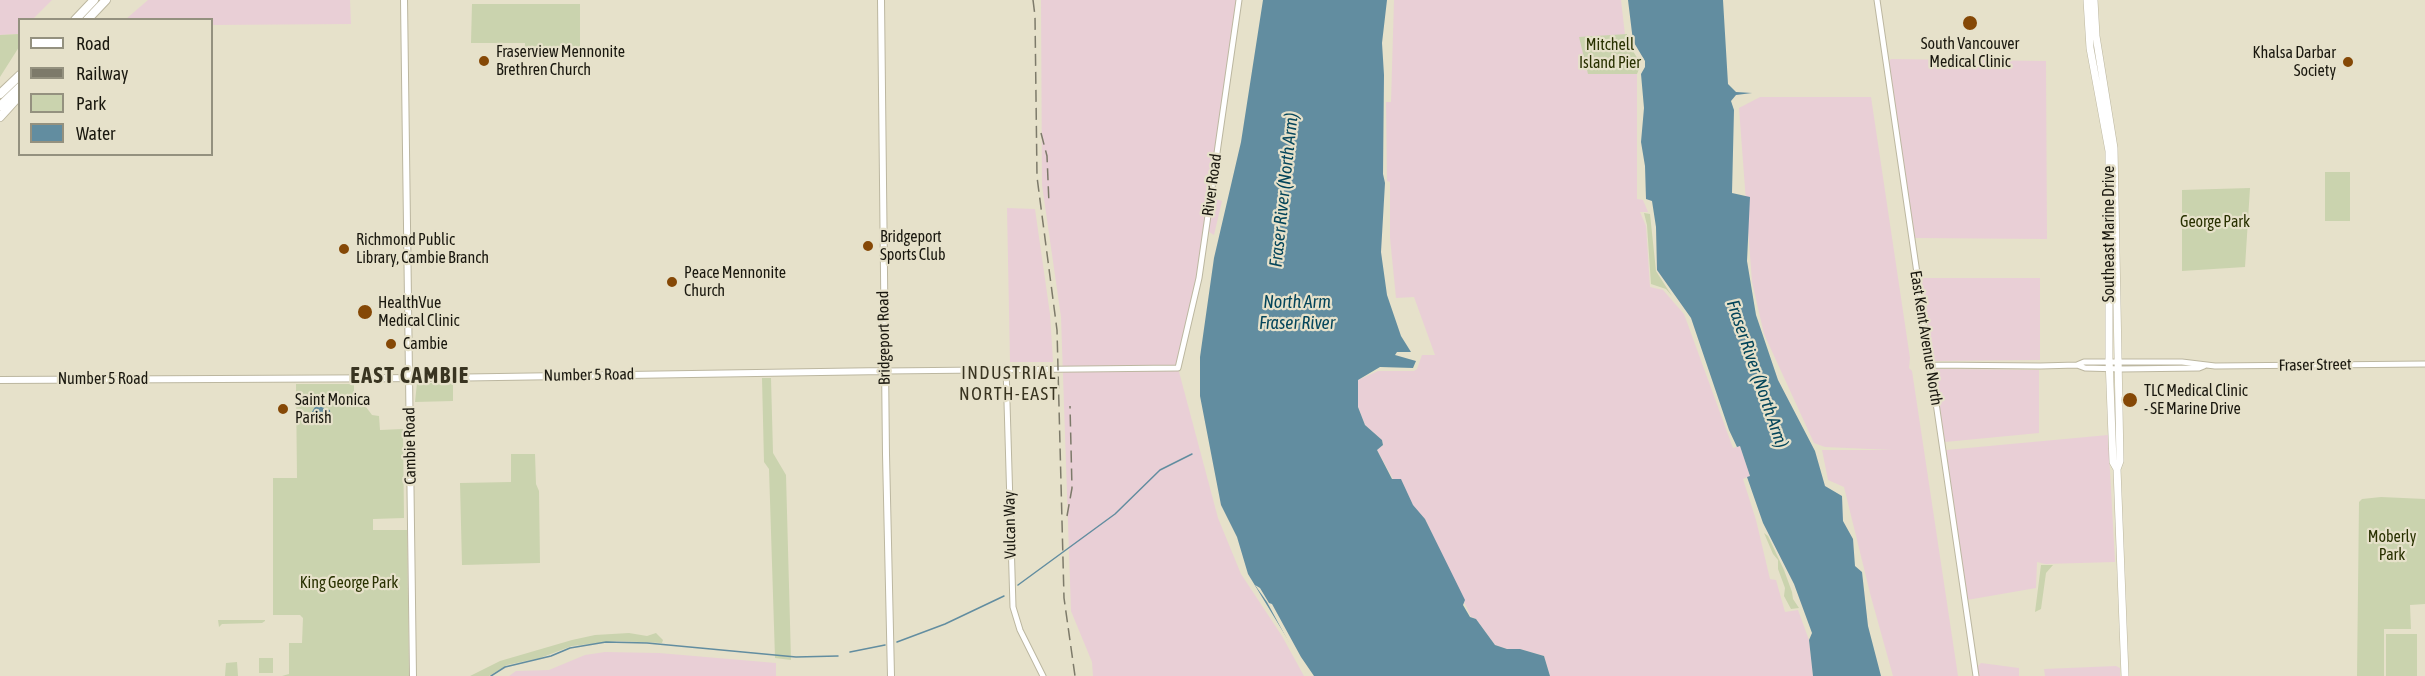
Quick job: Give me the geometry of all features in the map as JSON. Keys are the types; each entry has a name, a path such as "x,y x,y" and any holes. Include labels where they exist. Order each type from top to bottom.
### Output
{"highway":[{"path":"77,18 94,0"},
{"path":"90,18 106,0"},
{"path":"0,90 18,76"},
{"path":"0,94 18,76"},
{"path":"0,106 18,89"},
{"path":"0,117 18,97"}],"main road":[{"name":"Cambie Road","path":"404,0 413,676"},
{"name":"Bridgeport Road","path":"881,0 891,676"},
{"name":"Southeast Marine Drive","path":"2087,0 2090,48 2109,151 2113,366 2120,461 2117,469 2125,676"},
{"name":"Southeast Marine Drive","path":"2094,0 2096,36 2114,148 2113,366"},
{"name":"Number 5 Road","path":"0,380 409,378 885,371"}],"street":[{"name":"River Road","path":"1178,368 1199,278 1239,0"},
{"name":"East Kent Avenue North","path":"1876,0 1976,676"},
{"name":"Fraser Street","path":"1930,365 2077,365 2085,368 2182,362 2204,366 2425,364"},
{"name":"Vulcan Way","path":"1006,368 1013,607 1020,630 1043,676"},
{"name":"Number 5 Road","path":"885,371 1178,368"}],"shaded area":[{"path":"0,0 52,0 34,18 18,18 18,34 0,35"},
{"path":"148,0 350,0 351,24 213,25 213,18 127,18"},
{"path":"1041,0 1239,0 1199,278 1178,368 1218,518 1241,574 1282,636 1304,676 1093,676 1092,662 1071,611 1061,317 1042,185"},
{"path":"1394,0 1621,0 1625,35 1588,73 1637,74 1637,199 1643,200 1648,212 1640,212 1646,226 1650,287 1663,290 1684,314 1733,448 1740,446 1750,476 1743,479 1756,520 1770,579 1776,580 1785,612 1798,610 1809,640 1813,676 1550,676 1544,656 1495,645 1476,619 1471,617 1425,519 1413,506 1401,480 1393,479 1377,450 1383,445 1382,440 1365,425 1358,407 1358,380 1378,371 1414,371 1422,355 1435,355 1414,297 1396,298 1390,238 1390,182 1387,181 1386,102 1391,102"},
{"path":"1891,59 2046,61 2047,239 1915,238 1888,62"},
{"path":"1760,97 1871,97 1910,358 1909,368 1912,371 1958,676 1893,676 1844,487 1828,480 1822,450 1892,450 1825,447 1814,443 1764,334 1752,282 1739,108"},
{"path":"1212,198 1222,201 1214,235 1206,230"},
{"path":"1007,208 1035,209 1050,314 1053,362 1010,362"},
{"path":"1921,278 2040,278 2040,360 1933,361"},
{"path":"1937,369 2039,370 2039,433 1945,442 1934,371"},
{"path":"2108,435 2115,562 2045,564 2037,562 2036,588 1967,600 1946,450"},
{"path":"605,652 659,653 776,663 776,676 509,676 516,671 549,670 585,655"},
{"path":"1981,663 2019,668 2019,676 1978,676 1977,667"},
{"path":"2116,666 2120,668 2120,676 2045,676 2044,669"}],"green space":[{"path":"472,4 580,4 580,54 525,54 525,43 471,43"},
{"path":"18,34 18,49 0,77 0,35"},
{"name":"Mitchell Island Pier","path":"1627,34 1628,43 1641,64 1637,74 1588,74 1579,37"},
{"path":"2325,172 2350,172 2350,221 2325,221"},
{"name":"George Park","path":"2250,188 2245,267 2182,271 2182,190"},
{"path":"1644,213 1650,214 1656,271 1672,296 1666,289 1651,284 1647,225"},
{"path":"762,378 771,378 773,453 786,475 791,660 775,658 769,469 764,462"},
{"path":"417,383 453,383 453,401 415,402"},
{"name":"King George Park","path":"296,384 354,384 354,407 366,407 372,415 379,416 380,430 403,429 404,518 373,519 373,530 407,530 409,676 282,676 289,674 289,643 302,643 303,618 300,615 273,615 273,478 297,478"},
{"path":"511,454 535,454 536,484 539,491 540,563 462,565 460,483 511,482"},
{"name":"Moberly Park","path":"2381,497 2425,499 2425,604 2410,605 2411,629 2384,629 2384,676 2357,676 2359,502 2362,499"},
{"path":"1764,533 1768,536 1784,570 1793,599 1799,608 1791,609 1784,596 1785,588 1778,569 1778,560"},
{"path":"2041,565 2053,565 2046,573 2041,609 2035,612"},
{"path":"218,620 265,621 222,624 219,627"},
{"path":"629,633 647,636 656,633 663,640 662,643 617,641 572,646 540,658 507,665 489,676 470,676 500,661 572,640 595,635"},
{"path":"2386,634 2417,634 2417,676 2386,676"},
{"path":"259,658 273,658 273,673 259,673"},
{"path":"237,662 238,676 225,676 226,663"}],"water":[{"name":"North Arm Fraser River","path":"1263,0 1387,0 1382,43 1383,174 1385,183 1381,252 1387,295 1401,336 1411,352 1397,352 1395,355 1416,361 1413,368 1380,367 1358,380 1358,407 1365,425 1382,440 1383,445 1377,450 1392,479 1401,479 1413,505 1425,519 1465,600 1463,605 1470,617 1476,619 1495,645 1544,656 1550,676 1310,676 1248,574 1237,537 1221,505 1200,396 1200,357 1214,258 1241,142"},
{"name":"Fraser River (North Arm)","path":"1628,0 1723,0 1728,84 1736,92 1752,93 1736,95 1731,101 1734,110 1732,193 1750,197 1747,261 1756,315 1778,380 1815,451 1825,486 1842,496 1843,521 1853,539 1855,566 1862,572 1868,626 1881,676 1813,676 1809,640 1812,633 1794,584 1763,523 1747,477 1750,476 1740,446 1737,447 1729,430 1691,318 1657,270 1656,227 1652,201 1646,199 1645,166 1641,142 1644,108 1641,74 1645,61 1633,41"},
{"path":"316,405 330,410 331,421 321,425 307,420"}],"pier":[{"path":"1255,585 1272,604 1314,676 1307,676 1267,602"}],"waterway":[{"path":"1018,585 1115,514 1160,470 1192,454"},
{"path":"897,642 945,624 1004,596"},
{"path":"491,676 505,667 551,656 570,648 606,642 647,643 796,657 838,656"},
{"path":"850,652 885,645"}],"railway":[{"path":"1033,0 1037,177 1057,330 1064,598 1075,676"},
{"path":"1041,133 1047,156 1049,204"},
{"path":"1067,516 1072,488 1070,406"}],"place":[{"name":"South Vancouver Medical Clinic","path":"1970,23"},
{"name":"Fraserview Mennonite Brethren Church","path":"484,61"},
{"name":"Khalsa Darbar Society","path":"2348,62"},
{"name":"Bridgeport Sports Club","path":"868,246"},
{"name":"Richmond Public Library, Cambie Branch","path":"344,249"},
{"name":"Peace Mennonite Church","path":"672,282"},
{"name":"HealthVue Medical Clinic","path":"365,312"},
{"name":"Cambie","path":"391,344"},
{"name":"TLC Medical Clinic - SE Marine Drive","path":"2130,400"},
{"name":"Saint Monica Parish","path":"283,409"}],"district":[{"name":"EAST CAMBIE","path":"410,376"},
{"name":"INDUSTRIAL NORTH-EAST","path":"1009,383"}]}
